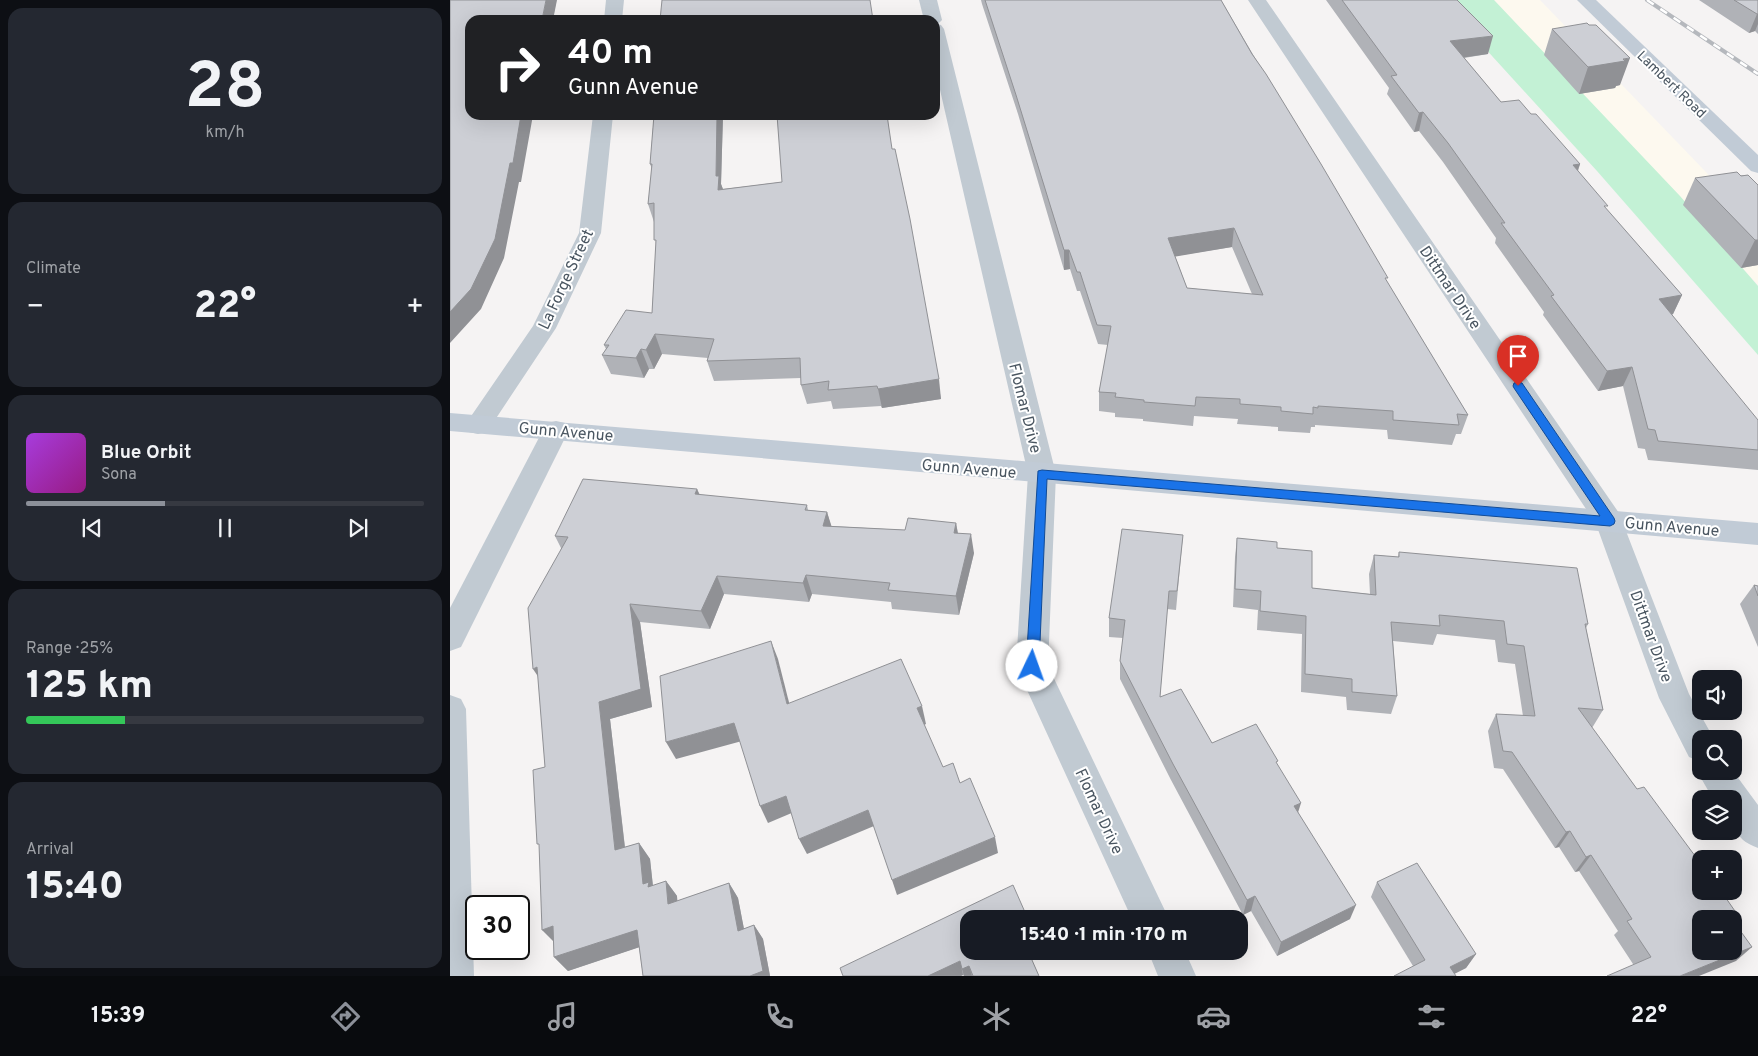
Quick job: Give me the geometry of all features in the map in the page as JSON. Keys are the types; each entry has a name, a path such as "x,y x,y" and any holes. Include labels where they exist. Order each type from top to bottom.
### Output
{"street":[{"path":"614,15 615,0"},
{"path":"928,0 932,15"},
{"name":"Dittmar Drive","path":"1258,0 1610,521 1676,698 1692,730"},
{"name":"Lambert Road","path":"1586,0 1758,167"},
{"name":"Flomar Drive","path":"940,50 1042,474 1032,666 1146,910"},
{"name":"La Forge Street","path":"478,425 544,328 590,233 602,120"},
{"name":"Gunn Avenue","path":"450,422 1758,534"},
{"path":"450,638 556,430"},
{"path":"450,709 456,976"},
{"path":"1742,812 1758,832"},
{"path":"1170,960 1177,976"}],"shaded area":[{"path":"1494,0 1540,0 1758,226 1758,285"}],"green space":[{"path":"1441,0 1494,0 1680,196 1758,286 1758,355 1597,171"}],"building":[{"path":"450,0 546,0 543,15 465,15 465,120 520,120 513,163 510,163 495,239 471,289 450,312"},
{"path":"662,0 870,0 872,15 660,15"},
{"path":"985,0 1221,0 1252,54 1321,164 1388,278 1385,278 1468,415 1457,414 1459,425 1393,420 1393,411 1318,406 1318,408 1313,407 1313,414 1281,411 1281,407 1240,404 1240,399 1196,397 1195,406 1144,402 1144,400 1115,397 1116,393 1099,392 1111,326 1097,325 1080,272 1077,272 1069,250 1064,250","holes":["1234,228 1263,295 1187,288 1168,238"]},
{"path":"1342,0 1457,0 1493,36 1450,41 1501,102 1519,100 1531,114 1536,114 1580,164 1573,165 1608,206 1604,206 1682,295 1659,299 1758,420 1758,450 1658,441 1655,430 1648,429 1632,367 1607,371 1551,296 1554,295 1501,223 1505,223 1448,143 1423,112 1419,113 1391,76 1397,75"},
{"path":"1734,0 1758,0 1758,14 1757,14"},
{"path":"1587,23 1589,25 1596,25 1630,58 1623,59 1625,61 1588,67 1552,29"},
{"path":"654,120 717,120 716,176 719,176 718,190 782,182 777,120 888,120 892,149 895,149 910,219 939,379 878,389 877,386 828,390 829,381 801,385 800,358 707,361 714,339 655,334 646,350 641,349 636,358 602,355 609,345 604,345 626,310 652,313 656,240 654,240 654,203 648,204 652,164 650,164"},
{"path":"1737,172 1741,176 1748,175 1758,185 1758,240 1755,240 1695,178"},
{"path":"583,479 697,489 695,494 807,505 805,510 827,512 823,526 905,530 908,518 956,523 954,533 971,534 956,596 888,590 890,583 806,575 803,583 717,576 701,611 630,604 641,689 599,702 615,850 639,843 643,884 649,882 648,887 666,881 668,904 729,883 738,931 754,925 763,971 750,976 643,976 637,930 554,957 553,926 542,930 539,844 537,844 533,770 545,767 537,667 533,669 528,608 568,537 555,536"},
{"path":"1122,529 1183,535 1177,591 1169,591 1160,697 1181,689 1212,743 1256,724 1301,803 1294,806 1356,905 1281,942 1255,896 1247,900 1173,764 1120,661 1125,620 1109,618"},
{"path":"1237,538 1277,542 1277,548 1312,551 1312,588 1376,595 1374,555 1399,557 1399,552 1577,568 1588,624 1585,624 1603,710 1578,708 1637,789 1644,787 1692,852 1692,900 1727,900 1734,910 1692,910 1692,960 1720,960 1680,976 1607,976 1651,957 1627,921 1632,919 1591,855 1586,857 1570,831 1566,832 1512,752 1503,751 1496,714 1535,716 1524,646 1507,644 1504,621 1439,615 1440,626 1391,622 1397,696 1352,692 1352,679 1305,674 1306,616 1260,611 1261,591 1235,589"},
{"path":"1754,585 1758,586 1758,596"},
{"path":"771,641 787,704 901,659 922,706 917,708 943,767 953,763 960,783 970,778 995,837 892,880 868,810 799,839 786,796 760,806 734,723 666,742 660,676"},
{"path":"1417,863 1476,954 1450,967 1456,976 1394,976 1425,960 1377,882"},
{"path":"1013,885 1024,910 961,910"},
{"path":"960,910 960,960 1032,960 1039,976 973,976 969,966 962,969 960,961 928,976 843,976 840,968"},
{"path":"1742,933 1752,947 1742,951"}],"railway":[{"path":"1647,0 1758,74"}],"route":[{"path":"1032,666 1042,474 1610,521 1518,386"}]}
